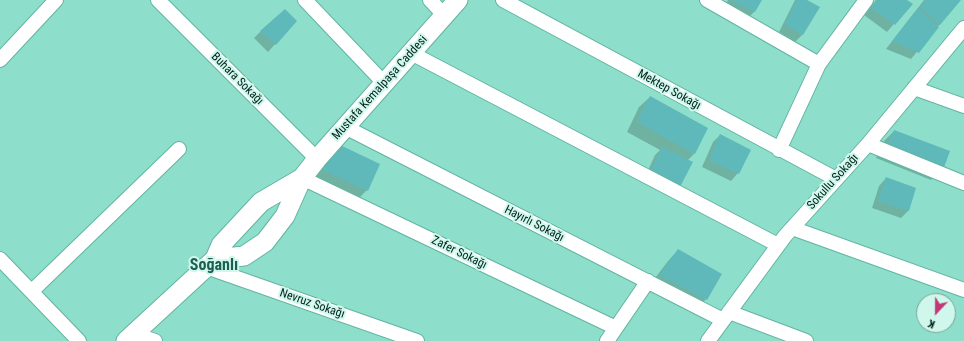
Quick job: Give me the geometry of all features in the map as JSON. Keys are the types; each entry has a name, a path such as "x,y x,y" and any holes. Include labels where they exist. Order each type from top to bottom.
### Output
{"street":[{"path":"0,60 56,0"},
{"name":"Buhara Sokağı","path":"158,0 317,159"},
{"path":"305,0 384,83"},
{"path":"430,0 445,16"},
{"name":"Mustafa Kemalpaşa Caddesi","path":"302,178 317,159 458,0"},
{"name":"Mektep Sokağı","path":"503,0 779,150 836,179"},
{"path":"707,0 819,64"},
{"path":"779,150 819,64 866,0"},
{"name":"Sokullu Sokağı","path":"708,341 778,245 868,144 964,28"},
{"path":"411,53 778,245"},
{"path":"914,88 964,106"},
{"name":"Hayırlı Sokağı","path":"345,128 648,282 726,316 806,341"},
{"path":"868,144 964,183"},
{"path":"32,291 180,149"},
{"path":"210,263 244,256 265,242 285,216 302,178"},
{"path":"130,337 210,263 221,245 261,202 302,178"},
{"name":"Zafer Sokağı","path":"302,178 616,328"},
{"path":"792,228 964,290"},
{"path":"0,259 79,341"},
{"name":"Nevruz Sokağı","path":"210,263 417,341"},
{"path":"608,341 648,282"},
{"path":"130,337 155,341"}],"building":[{"path":"731,0 762,0 755,12"},
{"path":"797,0 807,0 820,7 803,35 785,24"},
{"path":"877,0 907,0 913,4 895,25 871,8"},
{"path":"925,0 961,0 940,25 921,8"},
{"path":"918,8 939,27 919,53 892,41"},
{"path":"285,9 297,21 276,45 260,31"},
{"path":"650,96 708,128 695,154 637,122"},
{"path":"894,130 950,151 943,170 886,148"},
{"path":"720,134 751,150 739,174 709,160"},
{"path":"340,145 380,164 368,191 323,170"},
{"path":"662,147 693,162 681,185 651,170"},
{"path":"886,177 916,188 909,211 878,201"},
{"path":"678,249 722,274 707,300 659,275"}],"district":[{"name":"Soğanlı","path":"214,266"}]}
